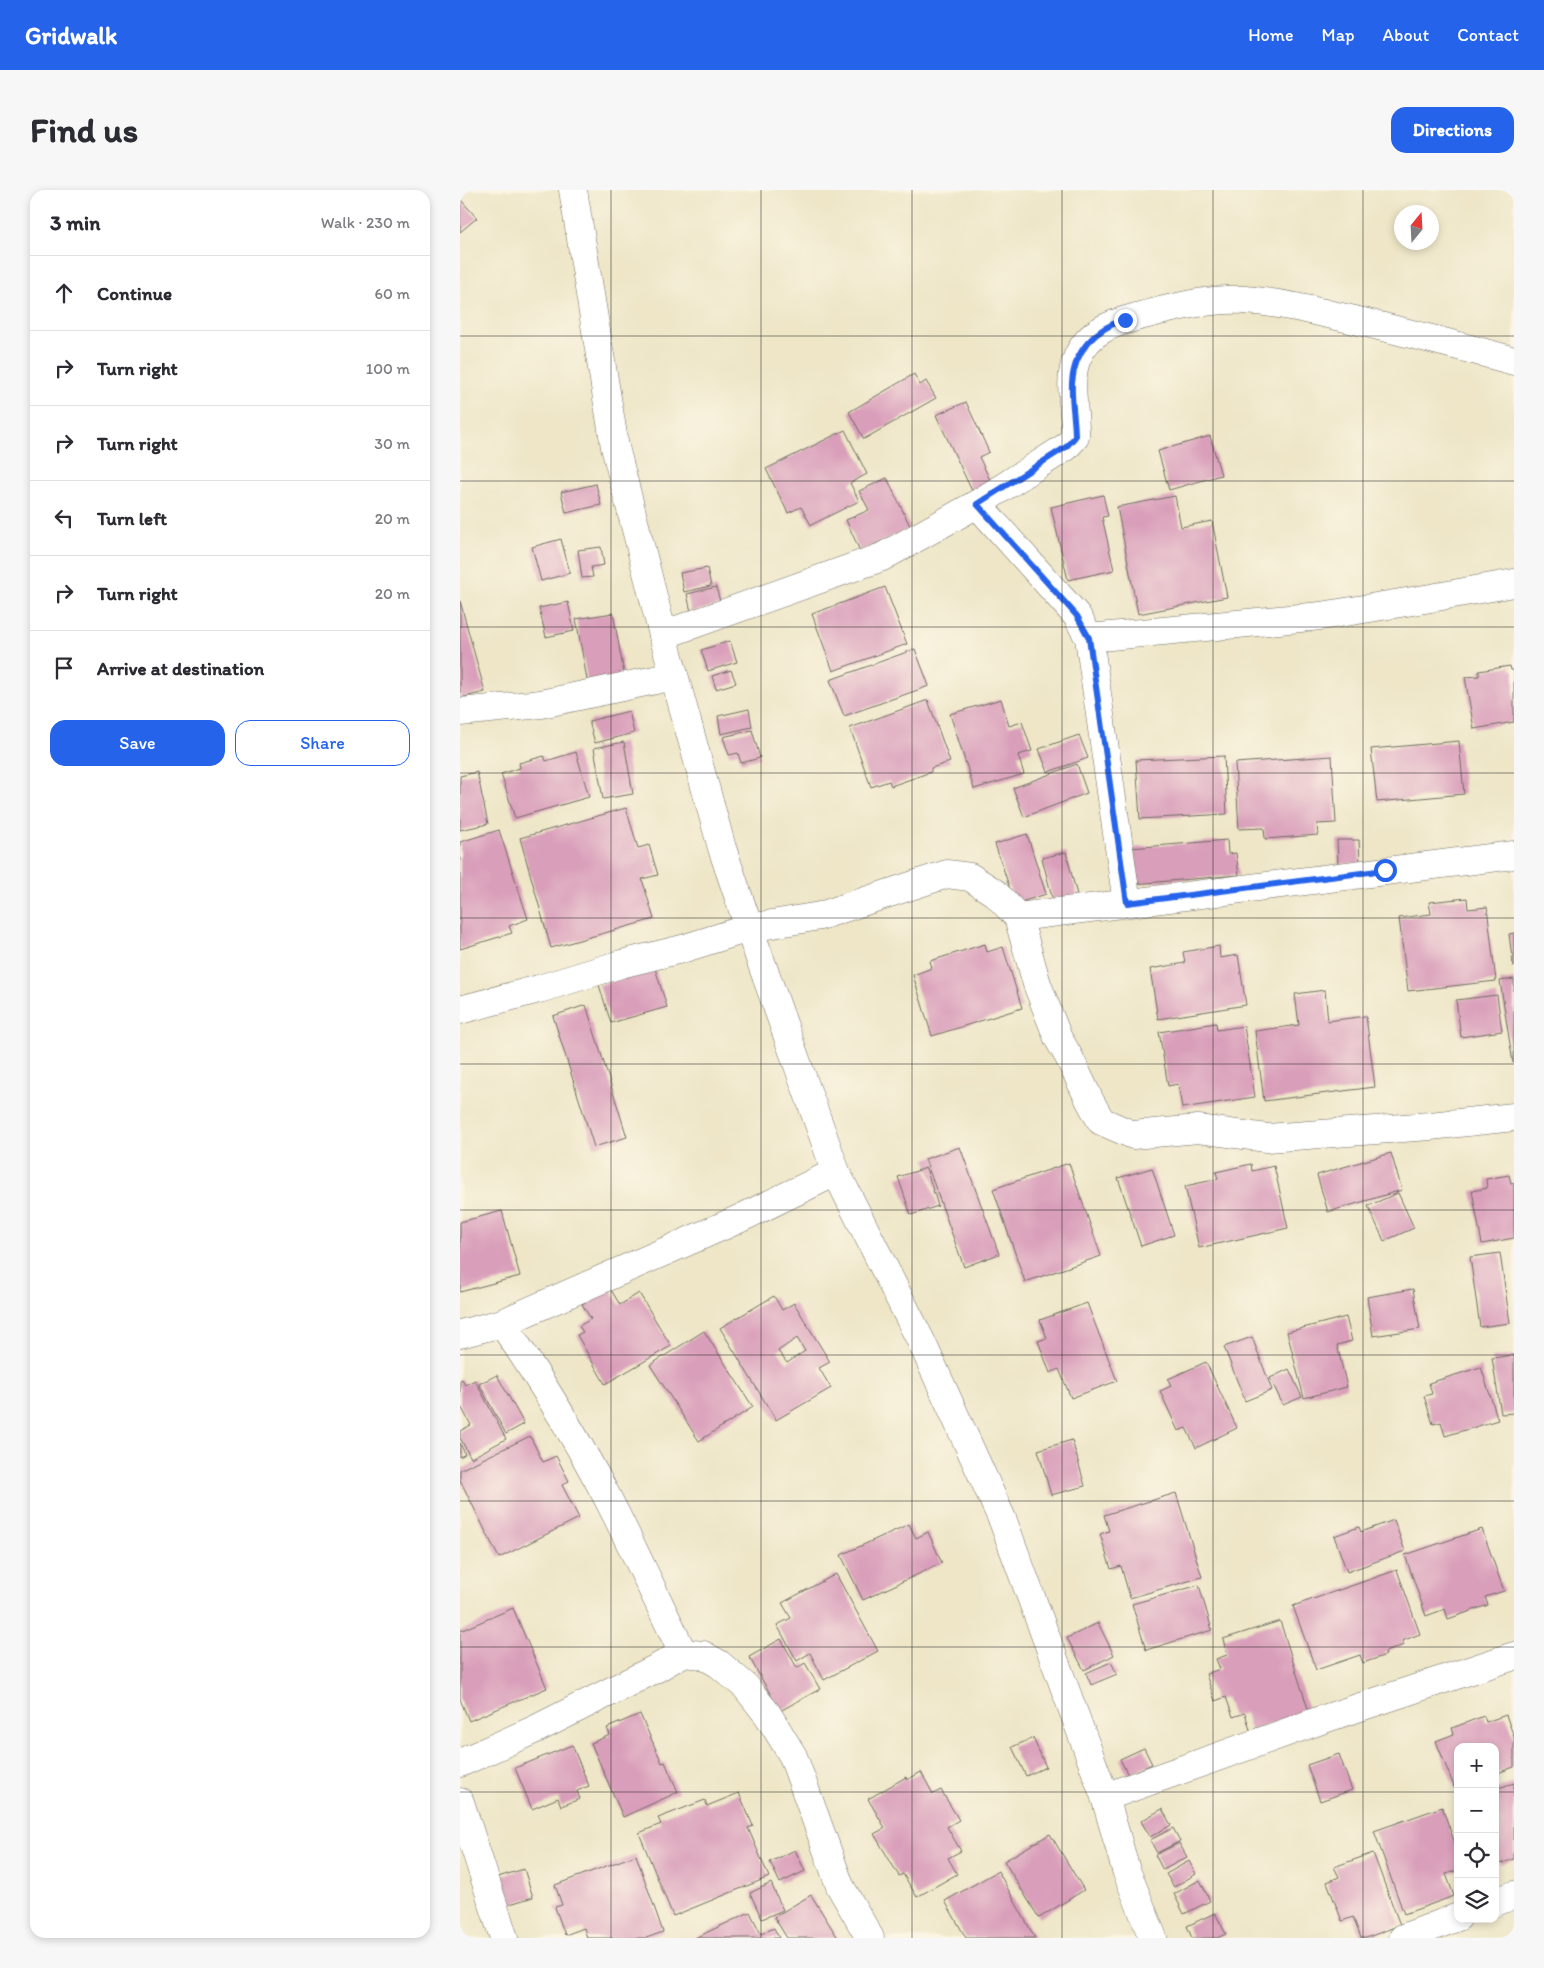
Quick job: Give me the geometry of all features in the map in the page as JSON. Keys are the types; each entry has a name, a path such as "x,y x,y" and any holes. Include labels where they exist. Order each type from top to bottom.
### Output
{"street":[{"path":"573,190 615,446 663,635 722,848 836,1172 922,1343 1003,1521 1105,1797 1126,1870 1153,1938"},
{"path":"663,635 882,557 977,504 1066,447 1075,437 1072,382 1077,358 1090,338 1111,323 1192,304 1243,300 1276,304 1342,317 1514,361"},
{"path":"977,504 1077,616 1089,638 1127,903"},
{"path":"1089,638 1321,616 1514,583"},
{"path":"460,712 540,704 674,676"},
{"path":"1018,917 1514,855"},
{"path":"460,1010 539,989 621,964 682,949 749,928 820,916 947,874 970,877 995,893 1018,917 1036,984 1058,1038 1070,1057 1101,1121 1134,1135 1198,1129 1267,1138 1430,1126 1514,1117"},
{"path":"460,1334 502,1323 739,1218 836,1172"},
{"path":"502,1323 559,1412 607,1496 683,1652"},
{"path":"460,1763 536,1729 683,1652 703,1655 719,1664 746,1687 768,1715 793,1756 840,1886 870,1938"},
{"path":"1105,1797 1321,1720 1514,1656"},
{"path":"460,1802 504,1938"},
{"path":"1499,1901 1514,1895"},
{"path":"1403,1938 1454,1919"}],"building":[{"path":"460,199 477,218 460,232"},
{"path":"914,374 920,385 926,381 936,398 864,439 849,412"},
{"path":"966,402 989,452 979,457 992,484 973,493 936,415"},
{"path":"845,430 867,474 850,483 859,501 811,525 801,507 788,513 766,469"},
{"path":"1210,436 1221,475 1169,490 1158,451"},
{"path":"887,478 911,528 860,551 846,520 869,510 859,491"},
{"path":"596,484 601,505 566,513 561,492"},
{"path":"1103,495 1108,516 1102,517 1114,570 1068,580 1051,507"},
{"path":"1175,496 1181,527 1212,521 1227,597 1138,614 1117,507"},
{"path":"561,539 570,573 541,581 532,547"},
{"path":"601,547 604,565 591,567 593,577 582,578 578,550"},
{"path":"707,568 711,586 684,592 680,573"},
{"path":"716,587 721,605 691,612 687,594"},
{"path":"885,587 907,644 833,671 812,614"},
{"path":"460,601 485,692 460,698"},
{"path":"568,602 574,631 546,637 539,608"},
{"path":"613,613 625,679 588,685 576,619"},
{"path":"730,641 737,662 708,671 701,650"},
{"path":"915,649 929,686 844,716 830,680"},
{"path":"1510,666 1511,670 1514,670 1514,722 1474,729 1465,677 1479,676 1479,671"},
{"path":"731,670 736,683 716,689 712,676"},
{"path":"1001,699 1009,726 1022,722 1032,751 1018,755 1024,774 974,789 950,714"},
{"path":"928,700 950,762 931,768 931,772 891,786 889,781 871,787 850,728"},
{"path":"749,709 752,727 721,734 718,716"},
{"path":"629,711 634,733 595,743 589,721"},
{"path":"752,730 760,758 741,763 738,753 729,755 723,737"},
{"path":"1079,735 1088,758 1048,772 1039,749"},
{"path":"1459,741 1464,794 1377,802 1371,749"},
{"path":"624,742 633,794 603,799 594,748"},
{"path":"576,752 589,797 515,818 501,774 520,768 519,763 544,756 546,761"},
{"path":"1224,756 1227,814 1140,819 1136,760"},
{"path":"1332,756 1336,823 1317,824 1318,835 1265,839 1264,828 1239,829 1235,763"},
{"path":"1077,764 1087,793 1024,817 1013,788"},
{"path":"477,772 488,824 460,830 460,776"},
{"path":"626,808 638,848 649,845 658,875 642,879 654,919 551,948 520,838"},
{"path":"499,830 528,919 509,926 512,933 460,949 460,842"},
{"path":"1027,834 1046,894 1015,904 995,844"},
{"path":"1227,840 1228,854 1236,853 1239,875 1134,884 1131,848"},
{"path":"1337,840 1359,840 1360,863 1338,864"},
{"path":"1066,852 1077,895 1053,901 1042,858"},
{"path":"1467,898 1468,909 1487,907 1496,981 1408,991 1399,918 1431,914 1429,902"},
{"path":"1514,933 1514,966 1513,966 1509,934"},
{"path":"985,944 987,952 1003,947 1022,1008 932,1036 913,975 932,968 930,961"},
{"path":"1219,946 1220,958 1238,955 1246,1005 1158,1019 1150,969 1185,963 1183,952"},
{"path":"655,968 667,1007 611,1023 599,985"},
{"path":"1514,979 1514,1063 1513,1063 1500,981"},
{"path":"1325,990 1328,1021 1366,1016 1375,1087 1264,1101 1255,1031 1299,1025 1295,994"},
{"path":"1497,995 1502,1031 1461,1037 1456,1000"},
{"path":"586,1005 627,1137 594,1147 553,1016"},
{"path":"1216,1023 1217,1030 1244,1026 1255,1097 1182,1108 1178,1084 1168,1086 1159,1032"},
{"path":"960,1147 999,1254 964,1267 925,1159"},
{"path":"1391,1153 1402,1190 1328,1212 1317,1175"},
{"path":"1069,1163 1101,1256 1025,1282 993,1189"},
{"path":"1251,1164 1252,1171 1274,1166 1288,1228 1199,1248 1185,1186 1218,1179 1216,1172"},
{"path":"926,1168 938,1206 911,1215 898,1177"},
{"path":"1152,1168 1174,1235 1141,1246 1118,1178"},
{"path":"1509,1175 1511,1183 1514,1183 1514,1238 1482,1244 1472,1191 1487,1188 1486,1179"},
{"path":"1398,1193 1414,1228 1384,1241 1368,1206"},
{"path":"502,1211 520,1276 460,1292 460,1222"},
{"path":"1500,1253 1510,1323 1480,1327 1470,1257"},
{"path":"610,1288 620,1305 639,1293 671,1346 605,1384 577,1335 583,1332 579,1326 591,1319 582,1304"},
{"path":"1413,1289 1420,1329 1373,1336 1367,1297"},
{"path":"774,1296 782,1310 794,1303 830,1362 819,1368 831,1388 776,1420 720,1328","holes":["797,1338 805,1351 787,1363 778,1351"]},
{"path":"1087,1303 1117,1381 1071,1398 1059,1369 1050,1373 1038,1341 1047,1338 1040,1320"},
{"path":"1346,1317 1352,1341 1337,1345 1347,1387 1304,1398 1287,1332"},
{"path":"704,1331 753,1407 699,1441 650,1365"},
{"path":"1252,1337 1272,1390 1245,1401 1224,1347"},
{"path":"1514,1355 1514,1413 1501,1414 1492,1358"},
{"path":"1206,1362 1237,1428 1196,1448 1186,1428 1178,1431 1160,1391 1171,1386 1168,1379"},
{"path":"1481,1367 1498,1420 1445,1436 1441,1422 1433,1424 1424,1396 1432,1394 1429,1383"},
{"path":"1289,1369 1302,1397 1283,1405 1270,1378"},
{"path":"497,1375 524,1424 506,1434 479,1384"},
{"path":"462,1379 465,1385 475,1380 506,1439 471,1458 460,1438 460,1431 471,1425 460,1405 460,1380"},
{"path":"530,1436 543,1462 556,1456 569,1481 562,1485 579,1518 499,1558 460,1480 460,1470"},
{"path":"1072,1440 1085,1486 1051,1495 1038,1450"},
{"path":"460,1443 465,1454 460,1457"},
{"path":"1176,1493 1202,1577 1130,1598 1121,1566 1111,1569 1100,1534 1109,1531 1104,1515"},
{"path":"1394,1520 1405,1551 1347,1572 1334,1536 1359,1527 1361,1532"},
{"path":"909,1524 916,1538 928,1532 942,1563 863,1600 841,1555"},
{"path":"1482,1529 1504,1591 1485,1597 1488,1605 1448,1619 1445,1609 1426,1616 1405,1555"},
{"path":"1397,1570 1420,1634 1402,1641 1404,1645 1385,1652 1386,1655 1363,1663 1360,1655 1316,1670 1293,1606"},
{"path":"836,1574 878,1651 824,1680 810,1653 797,1661 777,1625 791,1618 782,1603"},
{"path":"1199,1585 1212,1630 1146,1650 1132,1604"},
{"path":"513,1608 547,1688 469,1721 460,1699 460,1631"},
{"path":"1280,1621 1309,1712 1250,1730 1245,1713 1233,1717 1226,1697 1215,1701 1206,1674 1220,1669 1216,1659 1227,1655 1223,1639"},
{"path":"1098,1623 1114,1655 1084,1670 1067,1638"},
{"path":"781,1639 797,1668 805,1663 820,1689 780,1711 749,1657"},
{"path":"1111,1662 1117,1674 1091,1685 1086,1673"},
{"path":"640,1714 662,1763 665,1762 678,1792 623,1817 591,1743 610,1735 607,1728"},
{"path":"1506,1715 1514,1737 1514,1767 1499,1773 1499,1743 1454,1743 1454,1786 1436,1741 1454,1734 1452,1728 1484,1716 1486,1722"},
{"path":"1033,1738 1046,1767 1026,1776 1012,1747"},
{"path":"572,1745 589,1786 577,1791 580,1799 561,1806 558,1798 532,1809 515,1768"},
{"path":"1144,1748 1152,1764 1128,1775 1120,1759"},
{"path":"1339,1754 1352,1790 1320,1801 1307,1765"},
{"path":"921,1772 933,1794 941,1790 959,1820 947,1827 961,1851 948,1858 957,1874 917,1897 903,1874 899,1876 874,1834 885,1828 868,1799 906,1777 907,1780"},
{"path":"1514,1783 1514,1859 1500,1864 1499,1861 1499,1788"},
{"path":"739,1793 753,1826 748,1828 769,1877 673,1916 639,1833 661,1824 658,1818 705,1800 707,1806"},
{"path":"1442,1807 1454,1841 1454,1871 1446,1874 1454,1896 1404,1914 1374,1831"},
{"path":"1162,1809 1171,1825 1150,1837 1141,1821"},
{"path":"1173,1828 1180,1841 1157,1853 1150,1840"},
{"path":"1050,1834 1084,1890 1039,1918 1004,1861"},
{"path":"1179,1843 1187,1857 1163,1870 1155,1855"},
{"path":"795,1850 805,1871 780,1883 770,1862"},
{"path":"1373,1853 1400,1925 1366,1938 1361,1938 1353,1917 1342,1921 1327,1882 1339,1877 1334,1867"},
{"path":"636,1855 663,1932 646,1938 587,1938 584,1928 565,1935 555,1907 562,1905 555,1885"},
{"path":"1189,1861 1196,1874 1174,1887 1166,1874"},
{"path":"524,1869 533,1897 507,1905 498,1877"},
{"path":"998,1871 1035,1938 966,1938 945,1901"},
{"path":"1200,1880 1210,1901 1184,1914 1174,1894"},
{"path":"771,1883 783,1910 762,1919 750,1893"},
{"path":"811,1895 838,1938 787,1938 774,1917"},
{"path":"750,1912 761,1934 774,1928 779,1938 695,1938"},
{"path":"1215,1913 1226,1934 1217,1938 1192,1938 1187,1926"}],"route":[{"path":"1125,320 1111,323 1090,338 1077,358 1072,382 1075,437 1066,447 977,504 1077,616 1089,638 1127,903 1385,870"}]}
